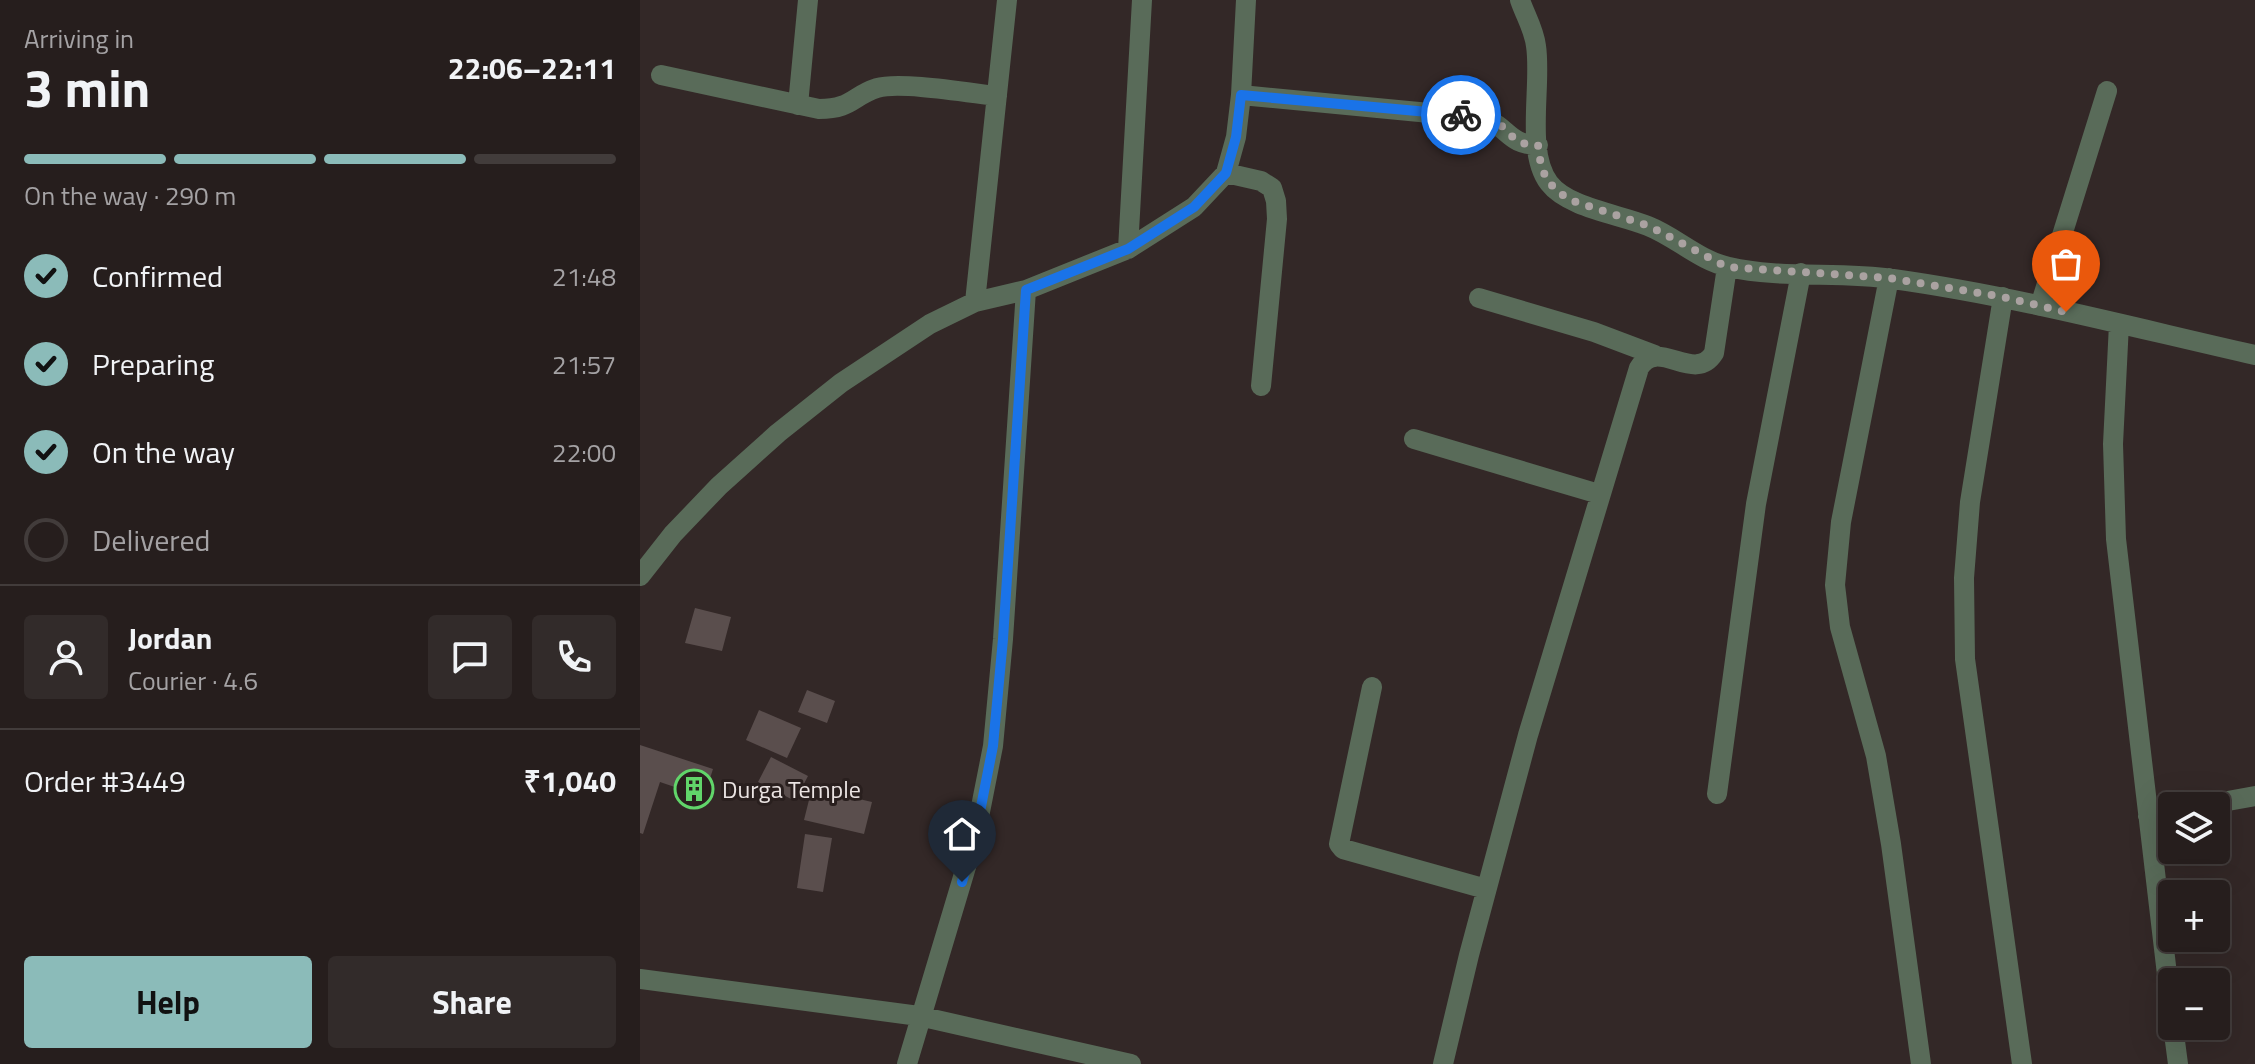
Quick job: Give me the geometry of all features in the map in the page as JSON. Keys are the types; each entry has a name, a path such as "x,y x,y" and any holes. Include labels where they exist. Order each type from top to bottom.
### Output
{"street":[{"path":"798,105 808,0"},
{"path":"975,302 1007,0"},
{"path":"1128,249 1142,0"},
{"path":"640,576 673,534 719,486 778,433 841,383 930,324 975,302 1026,290 1128,249 1194,207 1226,173 1236,137 1246,0"},
{"path":"1520,0 1537,48 1541,166 1547,180 1570,200 1649,226 1727,267 1889,278 2003,297 2255,355"},
{"path":"661,75 798,105 836,109 878,87 997,96"},
{"path":"2040,306 2107,91"},
{"path":"1241,95 1482,118 1495,122 1512,139 1524,145 1538,145"},
{"path":"1226,173 1261,181 1272,188 1276,201 1277,219 1261,386"},
{"path":"1479,298 1594,332 1655,355 1699,365 1714,353 1727,267"},
{"path":"1717,794 1756,504 1801,273"},
{"path":"1889,278 1841,522 1835,585 1840,627 1876,756 1921,1064"},
{"path":"907,1064 975,837 993,746 1026,290"},
{"path":"2003,297 1970,502 1964,578 1965,659 2022,1064"},
{"path":"2119,324 2113,444 2116,539 2166,968"},
{"path":"1443,1064 1528,735 1599,494 1639,368 1644,359 1655,355"},
{"path":"1414,439 1599,494"},
{"path":"1372,687 1339,844 1343,849 1486,889"},
{"path":"2230,801 2255,796"},
{"path":"2148,816 2158,814"},
{"path":"640,979 919,1016 1131,1064"},
{"path":"2175,1040 2178,1064"}],"building":[{"path":"695,608 731,617 722,651 685,643"},
{"path":"807,690 835,701 827,723 798,712"},
{"path":"759,710 801,728 787,758 746,740"},
{"name":"Durga Temple","path":"640,745 713,769 704,797 660,782 643,834 640,833"},
{"path":"771,757 808,776 795,801 758,782"},
{"path":"812,788 872,802 864,834 804,820"},
{"path":"805,834 832,838 823,892 797,888"}],"way so far":[{"path":"1461,115 1495,122 1512,139 1524,145 1538,145 1547,180 1570,200 1649,226 1727,267 1889,278 2003,297 2066,312"}],"place":[{"name":"Durga Temple","path":"694,789"}],"route":[{"path":"962,882 975,837 993,746 1026,290 1128,249 1194,207 1226,173 1236,137 1241,95 1461,115"}]}
